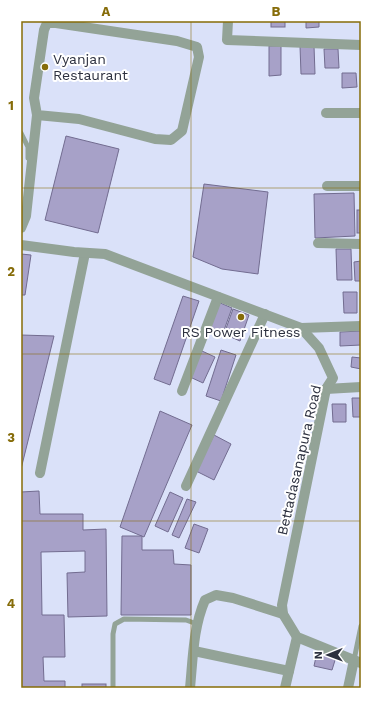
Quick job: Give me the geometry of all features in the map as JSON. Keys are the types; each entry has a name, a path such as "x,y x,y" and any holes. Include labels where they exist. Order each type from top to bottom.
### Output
{"street":[{"path":"228,21 227,40 361,45"},
{"path":"21,228 26,216 38,115 34,98 44,30 48,23 177,42 197,47 199,57 182,131 171,140 155,139 79,119 38,115"},
{"path":"326,113 361,113"},
{"path":"327,186 361,186"},
{"path":"318,243 361,244"},
{"name":"Bettadasanapura Road","path":"21,245 105,254 300,328 319,348 333,378 326,389 282,605 283,614"},
{"path":"40,473 85,253"},
{"path":"182,391 218,297"},
{"path":"186,486 265,314"},
{"path":"300,328 361,326"},
{"path":"326,389 361,387"},
{"path":"190,688 197,624 200,612 205,600 216,594 283,614 297,636 358,662 348,688"},
{"path":"285,688 297,636"},
{"path":"194,651 289,671"}],"lane":[{"path":"21,133 28,147 28,169 26,186 21,205"},
{"path":"113,688 113,634 115,624 124,619 186,620 197,624"},
{"path":"358,662 361,626"}],"building":[{"path":"271,21 285,21 285,27 271,27"},
{"path":"306,21 319,21 319,27 306,28"},
{"path":"269,46 281,46 281,75 269,76"},
{"path":"300,46 314,46 315,74 301,74"},
{"path":"324,49 338,49 339,68 325,68"},
{"path":"342,73 356,73 357,87 342,88"},
{"path":"66,136 119,149 98,233 45,220"},
{"path":"204,184 268,192 258,274 222,269 193,257"},
{"path":"354,193 355,236 315,238 314,194"},
{"path":"357,210 361,210 361,233 357,233"},
{"path":"336,249 351,249 352,280 337,280"},
{"path":"21,254 31,255 25,295 21,295"},
{"path":"361,261 361,281 355,281 354,262"},
{"path":"343,292 357,292 357,313 344,313"},
{"path":"183,296 199,301 170,385 154,379"},
{"path":"218,302 232,308 223,333 208,328"},
{"path":"233,309 249,315 240,341 224,334"},
{"path":"361,331 361,345 340,346 340,332"},
{"path":"21,335 54,336 21,469"},
{"path":"221,350 236,355 221,401 206,396"},
{"path":"202,351 215,357 203,383 190,377"},
{"path":"352,357 361,358 361,369 351,367"},
{"path":"352,398 361,398 361,417 353,417"},
{"path":"332,404 346,404 346,422 333,422"},
{"path":"160,411 192,425 144,537 120,527"},
{"path":"214,435 231,444 214,480 196,471"},
{"path":"39,491 40,514 83,514 83,530 106,529 107,616 68,617 67,573 85,572 85,551 41,552 42,615 64,615 65,657 43,657 44,681 65,681 65,688 21,688 21,492"},
{"path":"170,492 183,498 168,532 155,526"},
{"path":"187,499 196,502 179,538 172,535"},
{"path":"194,524 208,529 199,553 185,548"},
{"path":"122,536 142,536 142,550 173,550 174,564 191,565 191,615 121,615"},
{"path":"317,652 336,657 332,670 314,666"},
{"path":"82,684 106,684 106,688 82,688"}],"place":[{"name":"Vyanjan Restaurant","path":"45,67"},
{"name":"RS Power Fitness","path":"241,317"}]}
